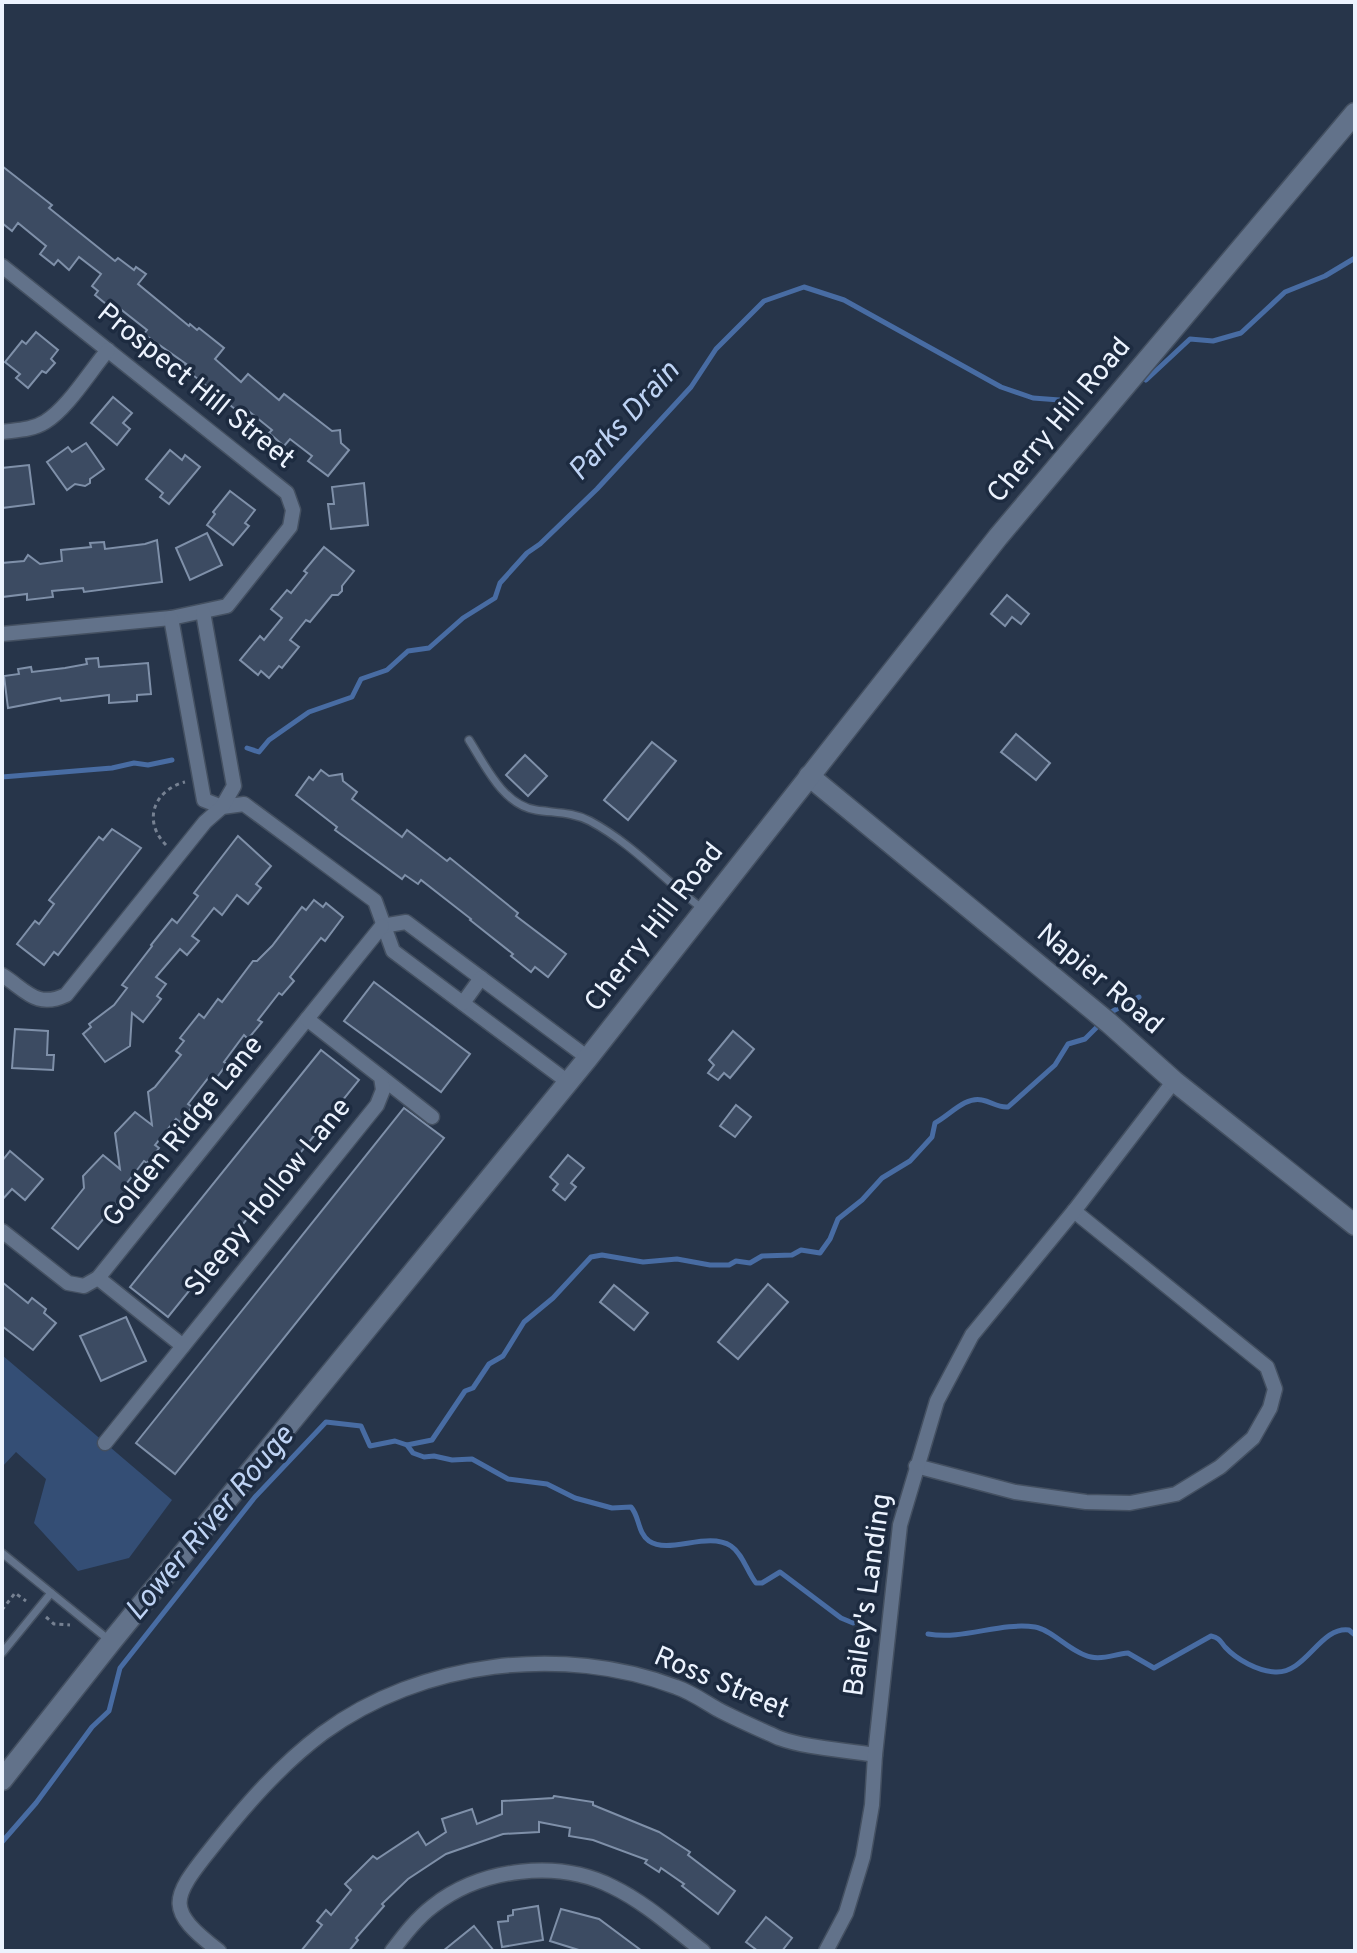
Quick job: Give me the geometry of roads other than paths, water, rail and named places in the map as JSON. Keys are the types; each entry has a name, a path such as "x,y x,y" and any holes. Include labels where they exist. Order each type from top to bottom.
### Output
{"street":[{"name":"Cherry Hill Road","path":"2,1780 588,1058 998,537 1355,113"},
{"name":"Prospect Hill Street","path":"2,266 287,493 293,510 290,527 227,606 203,612"},
{"path":"2,432 30,429 45,423 62,408 108,350"},
{"path":"2,634 171,618 203,612 234,786 222,807 205,822 66,995 50,1001 37,999 2,975"},
{"path":"171,618 204,800 222,807 244,804 375,901 393,951 568,1082"},
{"name":"Napier Road","path":"809,776 1109,1023 1174,1081 1355,1225"},
{"path":"382,926 406,922 588,1058"},
{"name":"Golden Ridge Lane","path":"98,1278 382,926"},
{"path":"463,1003 481,978"},
{"name":"Sleepy Hollow Lane","path":"307,1019 432,1117"},
{"name":"Sleepy Hollow Lane","path":"105,1443 377,1105 383,1090 381,1077"},
{"name":"Bailey's Landing","path":"826,1951 846,1913 863,1857 872,1805 900,1525 937,1401 972,1335 1074,1211 1174,1081"},
{"path":"916,1466 1015,1492 1086,1502 1130,1503 1176,1494 1220,1467 1253,1438 1270,1408 1275,1389 1267,1367 1074,1211"},
{"path":"2,1231 68,1283 84,1286 98,1278 183,1346"},
{"name":"Ross Street","path":"219,1951 189,1926 180,1910 180,1892 189,1876 241,1811 286,1764 326,1731 381,1700 442,1678 506,1666 570,1665 628,1674 677,1687 783,1739 875,1755"},
{"path":"392,1951 433,1905 475,1881 519,1872 550,1871 587,1877 613,1887 636,1900 703,1951"}],"lane":[{"path":"469,740 503,792 533,810 556,810 588,820 655,867 673,886 705,910"},
{"path":"2,1553 111,1642"},
{"path":"2,1653 51,1593"}],"waterway":[{"name":"Parks Drain","path":"1146,380 1190,339 1213,341 1241,333 1285,292 1325,276 1355,258"},
{"name":"Parks Drain","path":"247,748 259,752 269,740 309,712 352,697 361,679 387,670 408,651 429,648 463,618 495,598 500,583 527,553 597,489 691,387 716,349 764,301 804,287 844,300 1001,387 1033,398 1073,401"},
{"name":"Parks Drain","path":"2,777 112,768 134,763 148,765 172,760"},
{"path":"1113,1011 1139,997"},
{"path":"407,1445 432,1440 465,1391 473,1388 489,1364 503,1356 524,1322 553,1298 591,1257 602,1255 643,1262 677,1259 729,1265 736,1261 750,1263 762,1256 792,1255 801,1250 820,1253 838,1219 862,1200 882,1178 910,1161 932,1137 935,1123 969,1101 986,1101 1008,1107 1055,1065 1068,1044 1085,1039 1099,1025"},
{"name":"Lower River Rouge","path":"2,1842 36,1803 92,1727 109,1711 120,1668 255,1497 326,1422 361,1426 370,1446 395,1441 424,1457 472,1459 508,1479 547,1484 575,1498 612,1508 631,1507 642,1533 649,1541 667,1546 711,1541 731,1546 756,1583 762,1583 780,1572 841,1618 853,1623"},
{"name":"Lower River Rouge","path":"928,1634 955,1635 1008,1627 1035,1627 1049,1632 1084,1655 1100,1658 1128,1653 1154,1668 1211,1636 1242,1660 1262,1670 1275,1672 1296,1666 1330,1635 1349,1630 1355,1635"}]}
